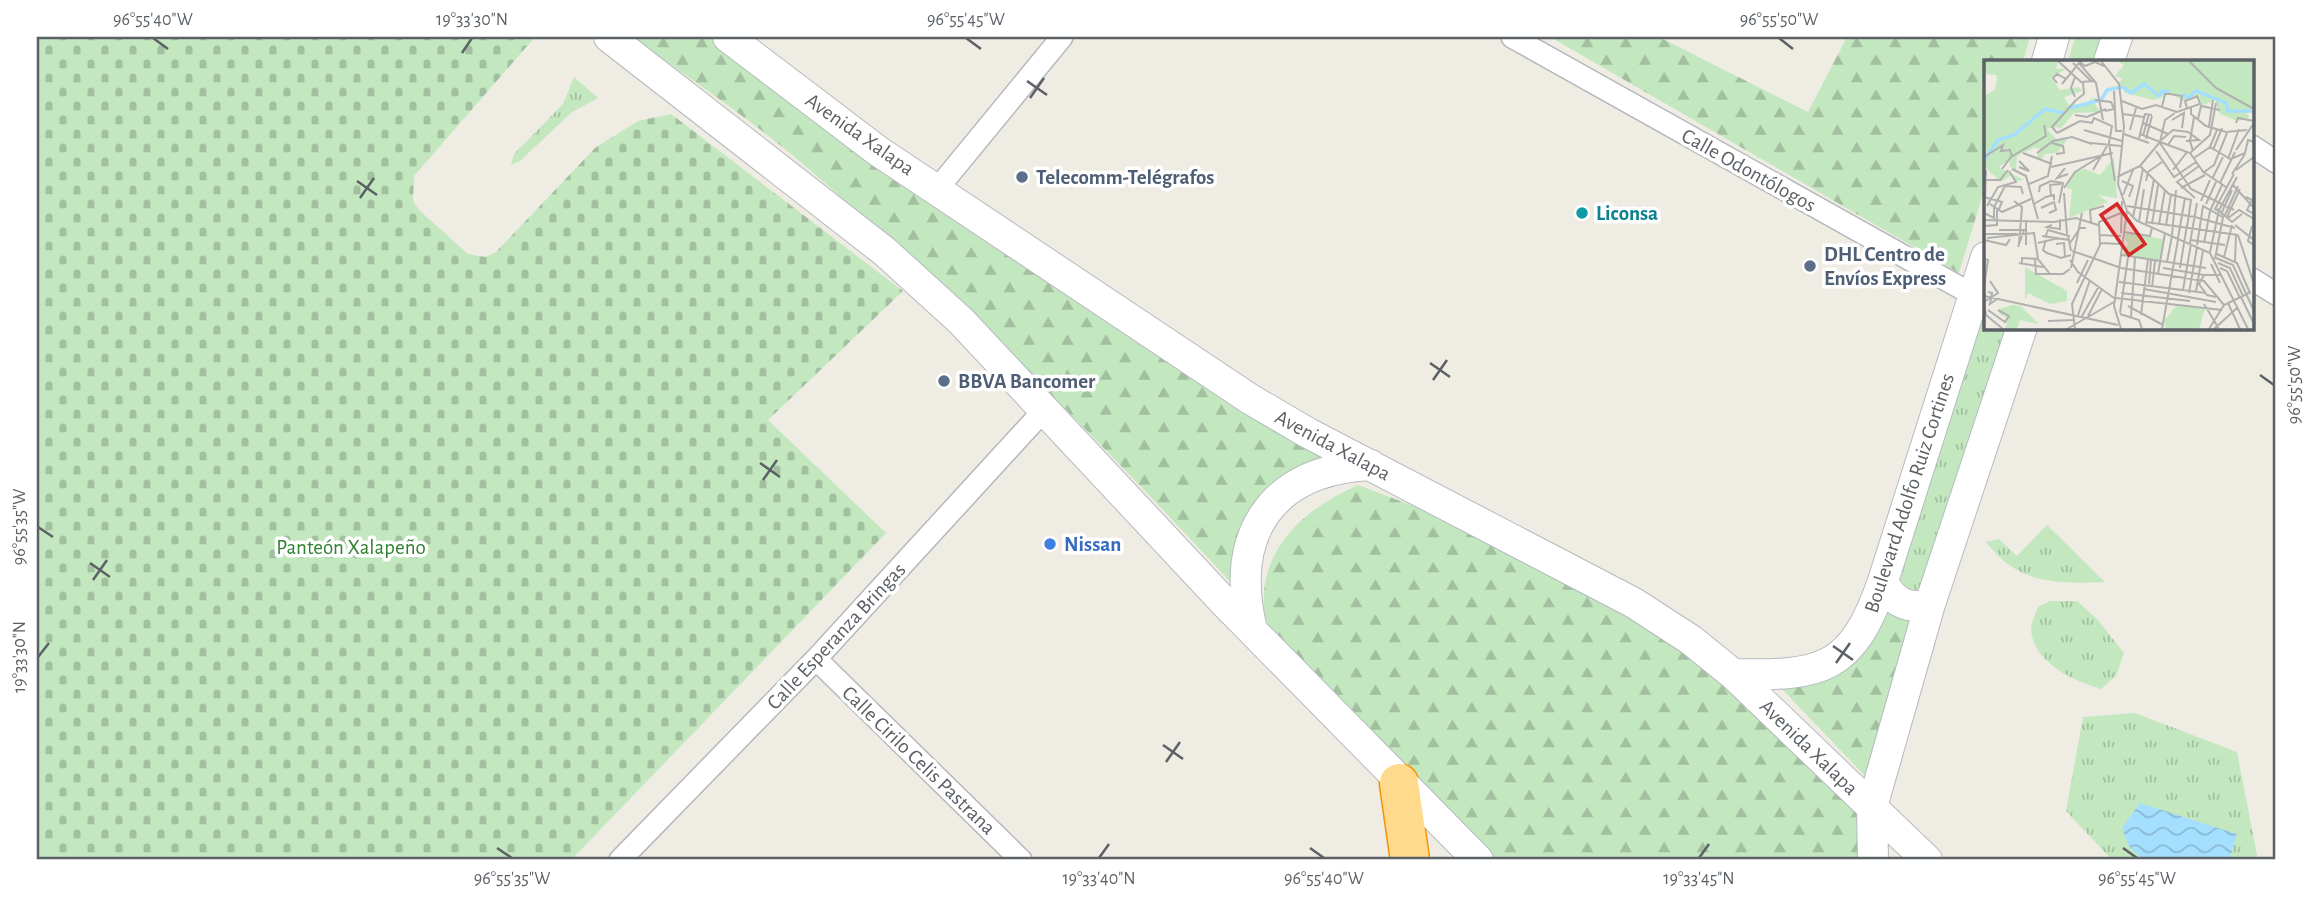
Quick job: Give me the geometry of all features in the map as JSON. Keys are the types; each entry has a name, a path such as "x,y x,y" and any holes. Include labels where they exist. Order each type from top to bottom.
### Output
{"highway":[{"path":"1399,783 1410,860"}],"main road":[{"path":"609,37 884,251 961,321 1046,408 1252,630 1399,783 1478,860"},
{"name":"Avenida Xalapa","path":"728,37 878,151 938,188 1220,380 1308,433 1634,603 1690,640 1733,674 1927,860"},
{"path":"2047,60 2054,37"},
{"name":"Boulevard Adolfo Ruiz Cortines","path":"1733,674 1798,674 1824,667 1841,655 1860,633 1873,610 1980,299 1984,271"},
{"path":"1873,860 1872,807 1930,604 2021,329"},
{"path":"1252,630 1244,596 1244,575 1248,551 1272,505 1294,485 1318,473 1346,466 1371,465"},
{"path":"1883,581 1887,590 1901,604 1910,607 1930,604"}],"street":[{"path":"938,188 1062,37"},
{"name":"Calle Odontólogos","path":"1512,37 1980,299"},
{"path":"2254,147 2276,162"},
{"path":"2254,280 2276,294"},
{"name":"Calle Esperanza Bringas","path":"620,860 817,659 1046,408"},
{"name":"Calle Cirilo Celis Pastrana","path":"817,659 1021,860"}],"green space":[{"name":"Panteón Xalapeño","path":"37,37 535,37 414,176 413,200 418,209 468,254 485,257 496,252 595,148 638,121 671,114 903,291 768,420 886,533 571,860 37,860"},
{"path":"633,37 711,37 827,124 1328,457 1304,470 1236,588 1026,369 916,265 783,147"},
{"path":"1550,37 1659,37 1808,112 1847,37 2030,37 2023,60 1984,60 1984,191 1959,273"},
{"path":"2075,37 2105,37 2098,60 2068,60"},
{"path":"574,77 598,98 572,112 520,161 511,165 514,154 563,104"},
{"path":"1980,317 1984,319 1984,329 2000,329 2006,333 1928,596 1903,590 1900,581 1960,369"},
{"path":"1358,485 1487,534 1713,662 1868,810 1868,860 1490,860 1277,645 1267,623 1264,587 1269,567 1278,549 1304,518 1339,494"},
{"path":"2047,525 2105,582 2039,579 2011,566 1986,542 1999,539 2017,556"},
{"path":"2050,601 2077,601 2098,620 2124,653 2116,676 2101,689 2057,669 2039,652 2033,641 2031,627 2038,607"},
{"path":"1887,602 1901,617 1920,621 1867,778 1781,688"},
{"path":"2135,713 2237,752 2258,860 2112,860 2066,811 2083,717"}],"water":[{"path":"2140,803 2237,834 2229,860 2143,860 2128,845 2122,828"}],"place":[{"name":"Telecomm-Telégrafos","path":"1022,177"},
{"name":"Liconsa","path":"1582,213"},
{"name":"DHL Centro de Envíos Express","path":"1810,266"},
{"name":"BBVA Bancomer","path":"944,381"},
{"name":"Nissan","path":"1050,544"}]}
